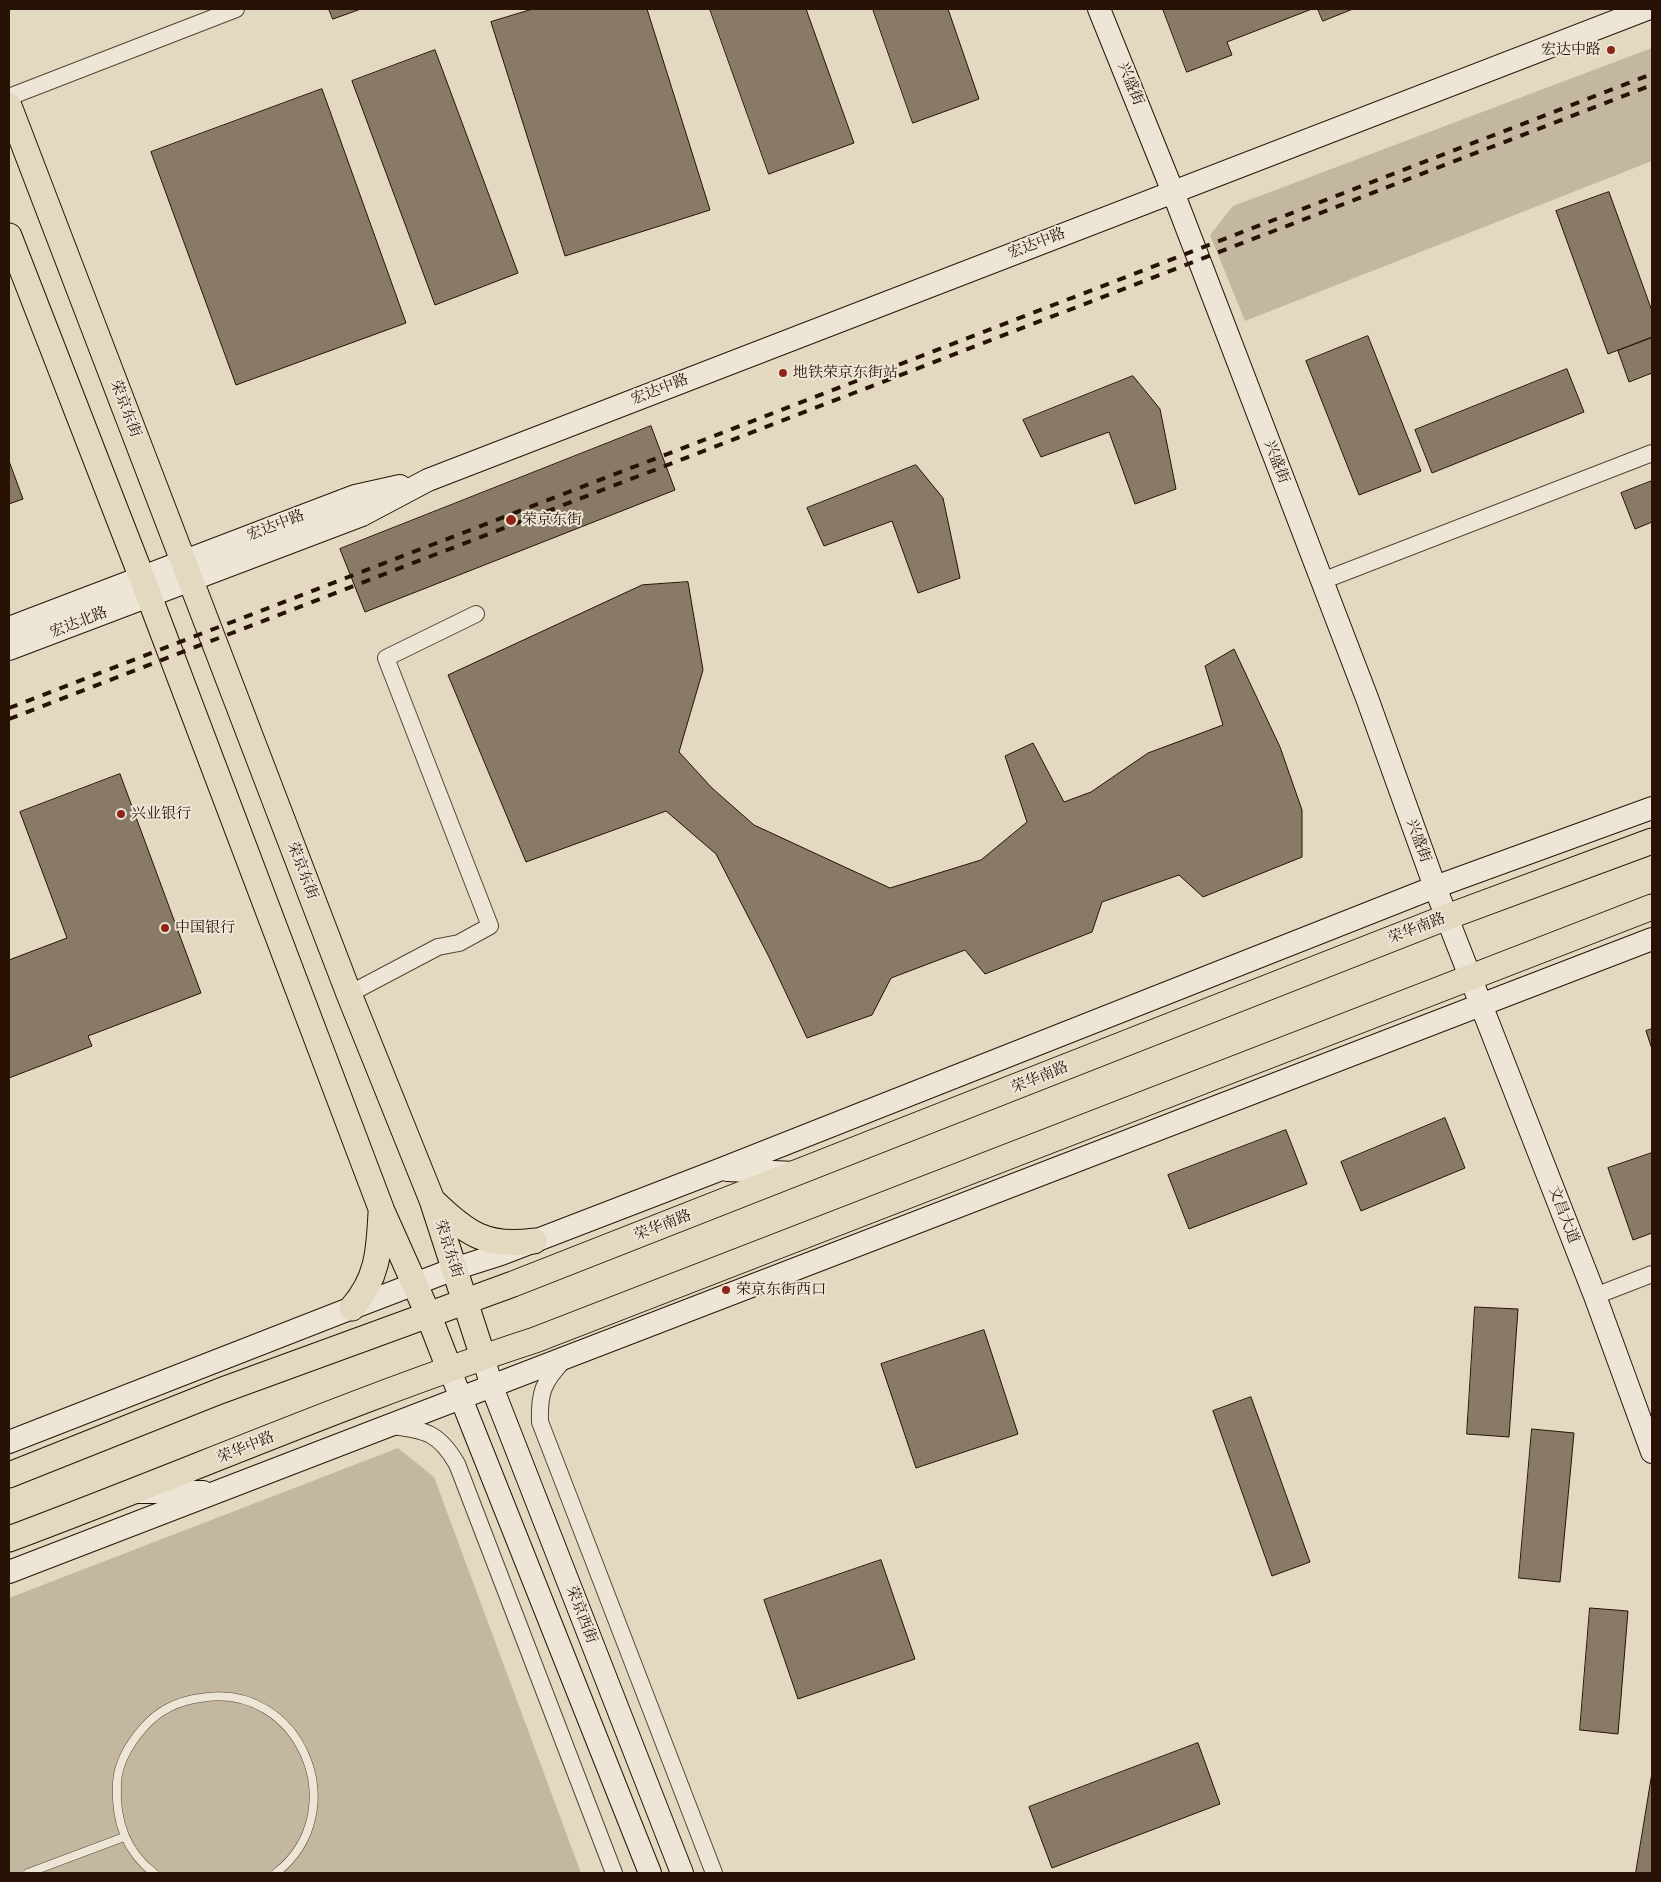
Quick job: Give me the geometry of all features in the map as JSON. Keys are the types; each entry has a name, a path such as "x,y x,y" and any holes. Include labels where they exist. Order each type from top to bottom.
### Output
{"main road":[{"name":"荣京东街","path":"9,106 349,994 432,1200 483,1357"},
{"path":"9,236 145,587 382,1211 428,1314 449,1368"},
{"name":"荣华南路","path":"428,1314 799,1173 1447,917 1652,841"},
{"path":"483,1357 535,1340 1652,907"},
{"path":"432,1200 452,1220 484,1240 515,1244 534,1242"},
{"path":"352,1308 365,1293 372,1278 378,1252 382,1211"},
{"path":"9,1475 220,1391 428,1314"},
{"name":"荣华中路","path":"9,1539 136,1492 449,1368 483,1357"}],"street":[{"path":"9,97 236,9"},
{"name":"兴盛街","path":"1100,9 1173,192 1322,580 1470,978"},
{"name":"宏达中路","path":"145,587 188,570 362,515 428,480 1647,9"},
{"path":"1322,580 1652,453"},
{"name":"宏达北路","path":"9,628 145,587"},
{"name":"宏达北路","path":"9,650 145,587"},
{"path":"349,994 438,947 459,943 490,926 386,658 476,614"},
{"path":"9,1442 352,1308 454,1269 534,1242 719,1170 1435,887 1652,808"},
{"path":"9,1572 1652,939"},
{"name":"文昌大道","path":"1470,978 1595,1296 1652,1452"},
{"path":"1175,1092 1254,1093"},
{"path":"719,1170 799,1173"},
{"path":"1595,1296 1652,1274"},
{"name":"荣京西街","path":"483,1357 492,1387 682,1873"},
{"path":"565,1359 543,1385 540,1422 714,1873"},
{"name":"荣京西街","path":"449,1368 650,1873"},
{"path":"390,1426 410,1428 435,1437 446,1446 457,1464 614,1873"},
{"path":"136,1492 216,1492"}],"lane":[{"path":"154,1873 142,1864 124,1837 115,1805 118,1772 131,1741 153,1717 182,1701 214,1695 247,1700 276,1716 298,1740 312,1771 315,1804 307,1835 289,1863 276,1873"},
{"path":"28,1873 124,1837"}],"shaded area":[{"path":"1652,48 1652,161 1245,321 1210,235 1233,206"},
{"path":"398,1448 434,1477 581,1873 9,1873 9,1598"}],"building":[{"path":"329,9 361,9 333,19"},
{"path":"533,9 647,9 710,210 565,256 491,22"},
{"path":"710,9 806,9 854,143 769,174"},
{"path":"873,9 948,9 979,99 913,123"},
{"path":"1163,9 1312,9 1227,42 1232,55 1187,72"},
{"path":"1318,9 1353,9 1323,21"},
{"path":"435,50 518,273 435,305 352,81"},
{"path":"322,89 406,323 236,385 151,152"},
{"path":"1609,192 1652,311 1652,337 1608,354 1556,211"},
{"path":"1368,336 1421,471 1359,495 1306,361"},
{"path":"1652,338 1652,373 1629,382 1618,351"},
{"path":"1567,369 1584,412 1432,473 1415,430"},
{"path":"1133,376 1160,409 1176,489 1135,504 1109,432 1041,457 1023,420"},
{"name":"荣京东街","path":"651,426 675,490 365,612 340,549"},
{"path":"9,461 23,499 9,504"},
{"path":"916,465 943,498 960,578 918,593 892,521 824,546 807,508"},
{"path":"1652,481 1652,522 1635,529 1621,493"},
{"path":"688,582 703,670 679,752 712,788 754,825 890,888 981,860 1027,822 1005,756 1033,743 1064,802 1091,792 1148,753 1223,725 1205,666 1234,649 1280,747 1302,810 1302,857 1203,897 1179,875 1102,902 1092,932 985,974 965,950 891,978 872,1015 807,1038 769,957 716,854 666,811 526,862 448,675 642,585"},
{"path":"120,774 201,993 88,1036 92,1046 9,1078 9,960 67,938 20,812"},
{"path":"1652,1029 1652,1049 1646,1031"},
{"path":"1445,1118 1465,1168 1361,1211 1341,1162"},
{"path":"1286,1130 1307,1184 1189,1229 1168,1175"},
{"path":"1652,1153 1652,1233 1633,1240 1608,1168"},
{"path":"1475,1307 1518,1309 1509,1437 1467,1434"},
{"path":"984,1330 1018,1434 916,1468 881,1364"},
{"path":"1251,1397 1310,1562 1272,1576 1213,1411"},
{"path":"1532,1429 1574,1433 1560,1582 1519,1578"},
{"path":"881,1560 915,1659 798,1699 764,1600"},
{"path":"1590,1608 1628,1611 1618,1734 1580,1730"},
{"path":"1198,1743 1220,1804 1052,1868 1029,1807"},
{"path":"1652,1773 1652,1873 1636,1873"}],"railway":[{"path":"9,708 1652,74"},
{"path":"9,719 1652,85"}],"place":[{"name":"宏达中路","path":"1611,50"},
{"name":"地铁荣京东街站","path":"783,373"},
{"name":"荣京东街","path":"511,520"},
{"name":"兴业银行","path":"121,814"},
{"name":"中国银行","path":"165,928"},
{"name":"荣京东街西口","path":"726,1290"}]}
